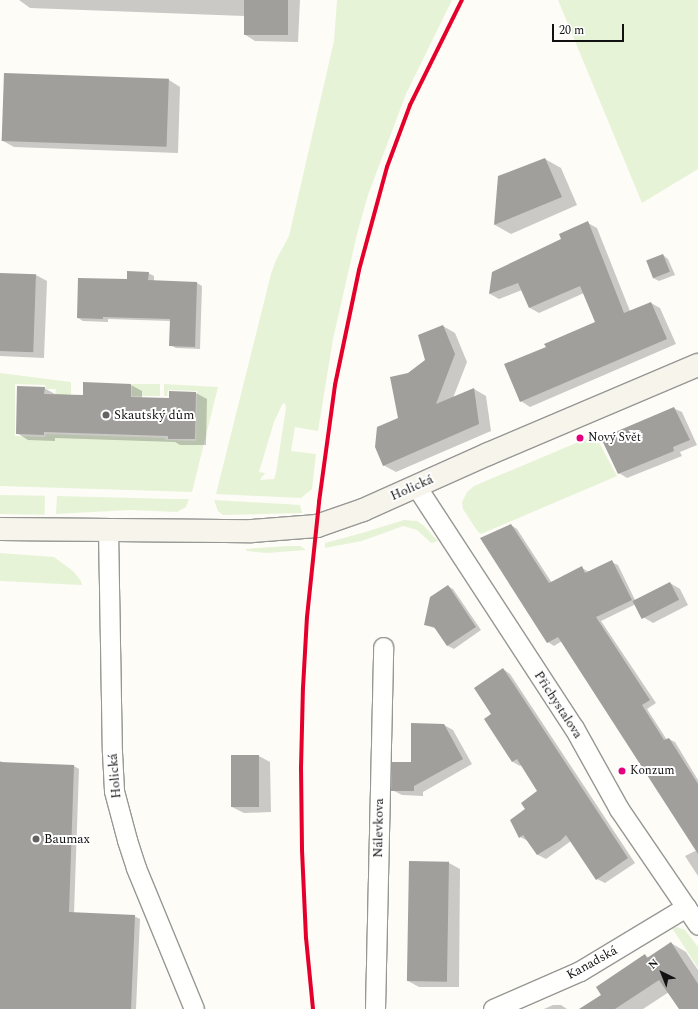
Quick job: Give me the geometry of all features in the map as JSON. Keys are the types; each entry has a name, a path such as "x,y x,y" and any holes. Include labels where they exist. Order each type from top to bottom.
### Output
{"street":[{"name":"Holická","path":"0,529 252,531 317,526 363,510 698,365"},
{"name":"Přichystalova","path":"416,486 574,728 620,809 698,925"},
{"name":"Holická","path":"108,529 114,791 126,840 136,868 194,1009"},
{"name":"Nálevkova","path":"375,1009 383,647"},
{"name":"Kanadská","path":"493,1009 580,972 686,907"}],"green space":[{"path":"337,0 452,0 406,94 368,195 357,234 333,339 318,431 295,427 291,451 316,454 312,489 301,498 216,494 271,274 276,260 289,236 334,41","holes":["283,403 285,404 286,408 276,473 274,479 260,480 265,473 259,472 274,422"]},
{"path":"558,0 698,0 698,169 642,203"},
{"path":"0,373 71,382 71,395 55,395 56,389 46,389 45,385 15,384 15,436 45,437 46,434 165,438 165,440 196,441 197,391 168,390 167,396 164,396 164,384 218,387 192,492 0,486"},
{"path":"132,384 160,384 160,396 132,396"},
{"path":"595,435 617,476 481,534 478,532 463,509 462,502 467,492 474,486"},
{"path":"0,495 45,496 45,515 0,514"},
{"path":"57,496 189,499 186,507 177,512 130,510 56,514"},
{"path":"214,500 300,505 302,513 223,515 218,511"},
{"path":"404,520 417,521 423,525 438,541 431,543 417,530 403,526 362,541 325,548 325,543"},
{"path":"300,546 306,550 267,553 247,551 245,549"},
{"path":"0,553 54,557 73,571 81,581 82,585 0,581"},
{"path":"677,927 685,930 698,947 698,968 672,928"}],"building":[{"path":"244,0 288,0 288,35 244,35"},
{"path":"4,73 169,79 167,147 2,141"},
{"path":"545,158 562,197 494,225 498,176"},
{"path":"588,221 624,313 651,302 667,339 520,402 504,364 546,347 544,344 595,322 580,286 529,308 518,283 489,294 492,272 561,239 559,234"},
{"path":"663,254 670,272 653,278 646,260"},
{"path":"127,271 149,272 148,280 197,282 195,347 169,346 170,319 103,317 103,319 77,318 78,278 127,279"},
{"path":"0,273 36,274 33,352 0,351"},
{"path":"443,325 455,354 436,404 474,388 479,424 383,466 375,447 377,427 398,418 390,377 408,373 425,360 418,335"},
{"name":"Skautský dům","path":"83,382 131,384 131,397 169,398 169,391 196,392 195,439 168,439 168,436 44,432 44,435 16,434 17,386 45,387 44,394 83,395"},
{"path":"674,407 690,440 673,447 674,451 618,474 601,438"},
{"path":"511,524 549,583 582,566 585,573 612,560 632,600 596,617 650,700 642,705 664,740 669,738 698,784 698,854 558,637 547,643 480,538"},
{"path":"670,582 679,600 642,619 633,601"},
{"path":"448,585 476,627 447,646 434,627 424,625 430,597"},
{"path":"503,668 628,858 596,880 566,835 560,841 537,855 523,835 519,838 510,820 525,809 521,803 537,791 517,759 512,762 484,719 491,714 474,688"},
{"path":"411,723 444,724 463,759 414,786 414,791 391,791 392,762 411,762"},
{"path":"231,755 259,755 259,807 231,807"},
{"name":"Baumax","path":"0,762 74,765 69,912 135,915 131,1009 0,1009"},
{"path":"409,861 449,862 447,982 407,981"},
{"path":"671,942 698,984 698,1009 679,1009 659,980 615,1009 579,1009 601,995 596,987 645,954 647,958"}],"transit line":[{"path":"313,1009 306,938 302,849 301,768 303,688 307,617 319,502 335,385 359,270 387,167 410,105 462,0"}],"place":[{"name":"Skautský dům","path":"106,415"},
{"name":"Nový Svět","path":"580,438"},
{"name":"Konzum","path":"622,771"},
{"name":"Baumax","path":"36,839"}]}
